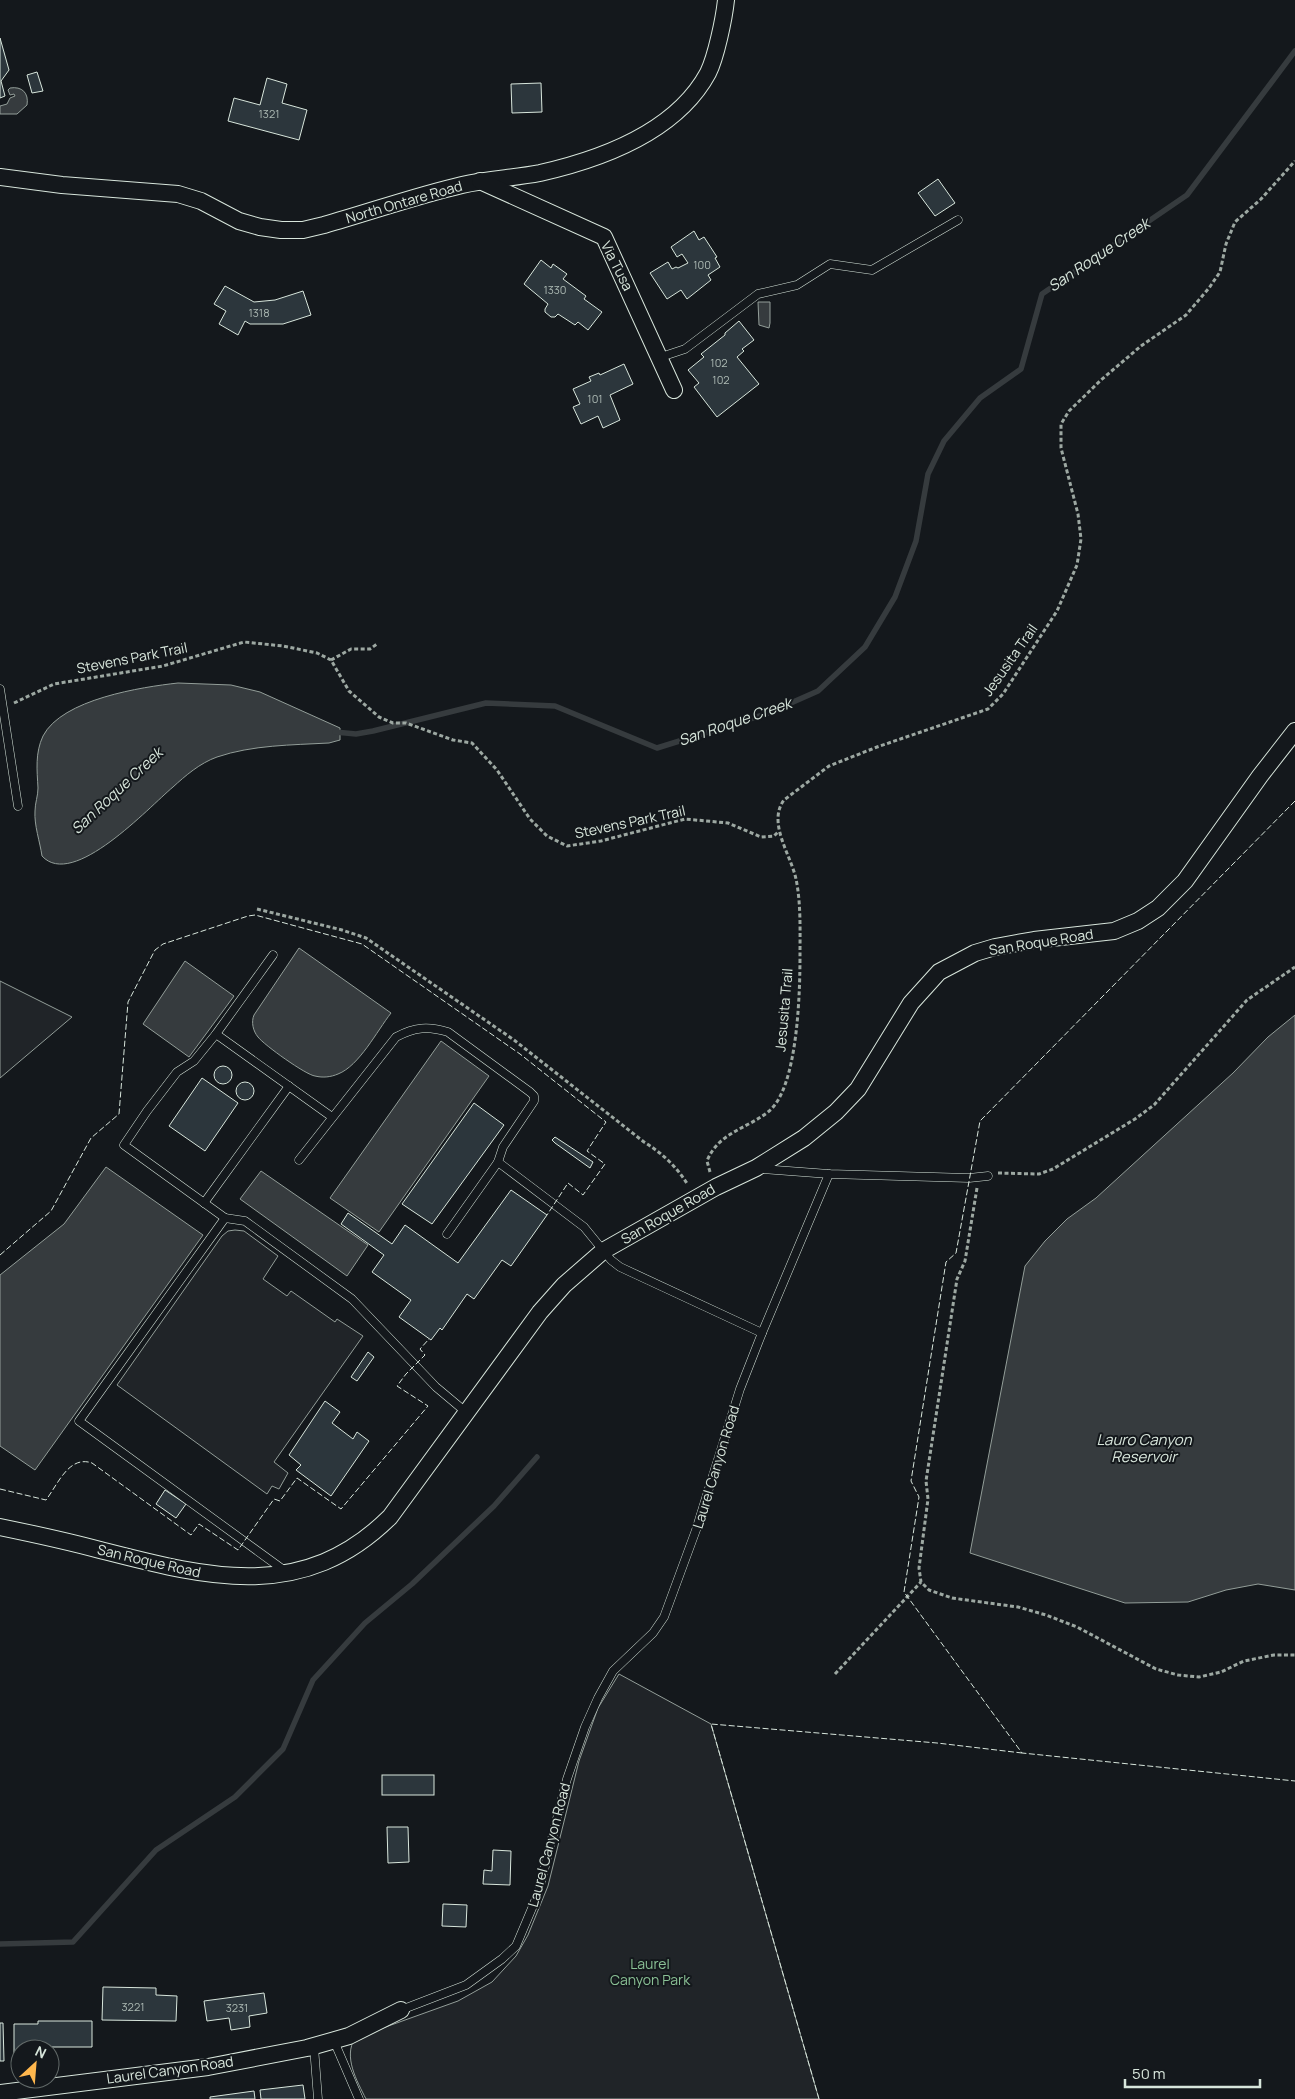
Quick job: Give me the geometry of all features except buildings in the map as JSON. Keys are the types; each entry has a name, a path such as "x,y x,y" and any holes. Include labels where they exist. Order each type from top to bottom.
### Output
{"street":[{"name":"North Ontare Road","path":"0,177 62,185 178,194 201,201 239,221 281,230 303,230 461,185 538,173 603,154 650,132 673,115 693,95 708,72 724,19 726,0"},
{"name":"Via Tusa","path":"480,181 604,238 661,357 674,390"},
{"name":"San Roque Road","path":"0,1527 64,1540 177,1570 245,1577 287,1572 320,1563 348,1550 390,1517 540,1312 564,1285 604,1251 716,1187 756,1168 804,1138 836,1112 852,1095 911,1003 939,972 975,953 995,947 1034,940 1114,931 1138,922 1158,908 1185,881 1260,776 1295,731"},
{"name":"Laurel Canyon Road","path":"0,2093 208,2067 314,2047 349,2036 401,2010"}],"lane":[{"path":"661,357 685,349 758,294 797,285 830,264 872,270 958,220"},
{"path":"0,689 18,806"},
{"path":"274,955 194,1061 177,1072 124,1145 225,1218 245,1221 352,1299 436,1387 467,1413"},
{"path":"299,1160 396,1036 409,1030 423,1027 448,1032 530,1092 534,1096 534,1101 503,1146 498,1162 447,1234"},
{"path":"216,1034 332,1117"},
{"path":"204,1203 290,1086"},
{"path":"498,1162 584,1227 611,1260 620,1267 762,1333"},
{"path":"756,1168 829,1174 983,1177"},
{"name":"Laurel Canyon Road","path":"401,2010 466,1985 502,1959 516,1946 538,1894 567,1779 585,1727 613,1671 630,1658 664,1618 696,1530 740,1389 829,1174"},
{"path":"225,1218 79,1420 287,1572"},
{"path":"334,2041 359,2099"},
{"path":"314,2047 318,2099"}],"path":[{"name":"Jesusita Trail","path":"716,1187 708,1169 710,1154 721,1140 750,1125 770,1111 780,1098 794,1049 800,957 799,916 796,879 779,832 777,815 779,807 784,800 828,766 988,709 1003,694 1057,610 1077,565 1080,539 1076,504 1061,448 1061,424 1069,411 1101,380 1140,346 1186,315 1220,272 1226,244 1235,222 1261,199 1295,161"},
{"name":"Stevens Park Trail","path":"3,709 54,684 163,666 244,642 283,646 317,653 331,660 349,691 379,717 394,723 406,723 453,740 472,742 497,770 530,820 546,836 567,846 601,841 685,819 728,823 761,837 774,836 779,832"},
{"path":"331,660 352,649 370,649 378,644"},
{"path":"257,909 342,930 366,938 388,952 514,1040 657,1150 679,1172 695,1199"},
{"path":"1295,967 1247,1000 1154,1105 1136,1119 1052,1169 1039,1174 1008,1172 995,1173 983,1177 965,1261 957,1279 926,1481 928,1499 919,1568 921,1582 929,1590 952,1598 1018,1607 1046,1615 1077,1627 1156,1669 1178,1675 1199,1677 1221,1672 1244,1661 1274,1655 1295,1655"},
{"path":"835,1674 921,1582"}],"green space":[{"path":"0,981 72,1017 0,1078"},
{"path":"228,1231 244,1231 278,1256 263,1279 287,1296 291,1291 335,1322 337,1319 363,1336 274,1462 288,1473 279,1489 272,1486 267,1494 117,1385 222,1236"},
{"name":"Laurel Canyon Park","path":"619,1674 711,1724 819,2099 366,2099 355,2077 351,2061 350,2053 355,2038 458,2001 492,1982 516,1956 528,1935 548,1886 579,1761 598,1708"}],"water":[{"path":"10,88 18,88 24,91 27,97 27,105 17,114 0,114 0,106 7,104 10,98 15,96 14,94 10,95 8,90"},
{"path":"758,302 770,302 769,328 759,325"},
{"path":"178,683 231,685 260,692 340,728 340,740 329,743 258,748 217,757 188,774 129,827 91,854 72,862 56,864 42,856 35,816 38,791 38,755 40,742 53,723 67,713 104,697"},
{"path":"299,948 391,1013 353,1064 346,1070 333,1076 318,1077 303,1071 268,1046 258,1037 254,1029 254,1015"},
{"path":"185,961 234,996 189,1057 143,1024"},
{"name":"Lauro Canyon Reservoir","path":"1295,1015 1295,1590 1258,1584 1226,1590 1188,1602 1125,1603 970,1553 1025,1266 1045,1241 1067,1219 1096,1198 1233,1073 1268,1037"},
{"path":"441,1041 489,1076 379,1232 330,1198"},
{"path":"106,1167 203,1235 35,1470 0,1446 0,1275 64,1224"},
{"path":"261,1171 368,1245 347,1276 240,1199"}],"waterway":[{"name":"San Roque Creek","path":"335,732 356,734 373,731 486,703 555,706 657,748 766,714 818,691 865,647 895,597 916,541 928,474 944,441 980,398 1021,369 1042,294 1187,195 1295,51"},
{"path":"0,1944 73,1942 156,1850 235,1797 283,1749 313,1680 365,1623 412,1584 494,1506 537,1457"}],"fence":[{"path":"1295,801 980,1121 956,1253 946,1262 911,1481 919,1497 904,1592 1022,1753 1295,1781"},
{"path":"0,1255 51,1211 91,1138 119,1114 128,1002 155,950 163,944 255,915 362,944 520,1054 606,1122 587,1151 605,1164 583,1195 568,1183 547,1215"},
{"path":"0,1489 46,1500 65,1472 71,1467 77,1463 92,1463 191,1535 199,1524 238,1550 274,1499 280,1501 297,1478 341,1509 428,1406 397,1386 425,1355 420,1349 429,1339"},
{"path":"819,2099 711,1724 937,1743 1022,1753"}]}
